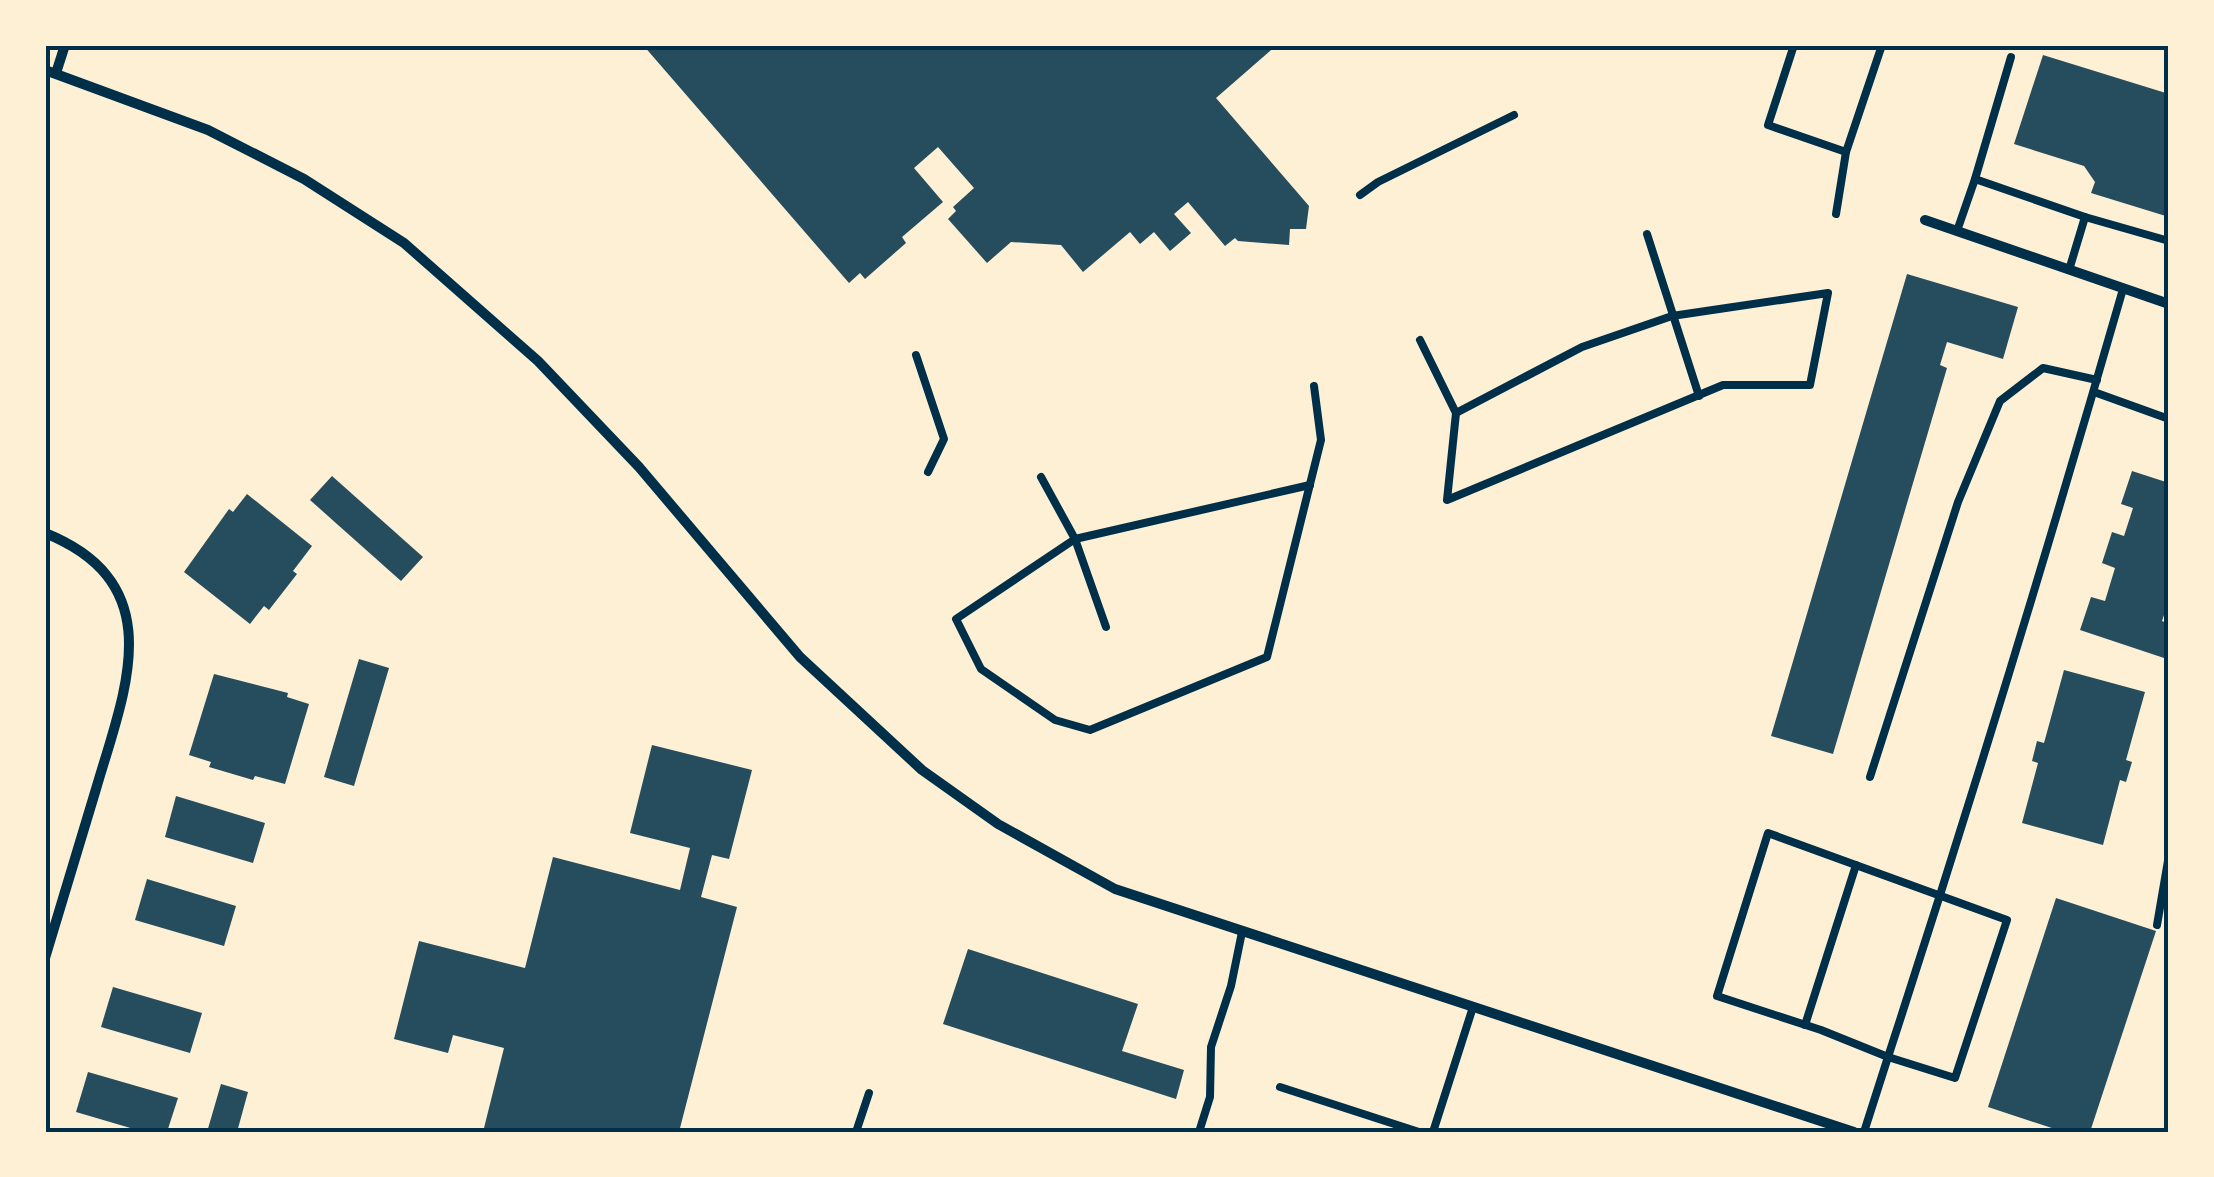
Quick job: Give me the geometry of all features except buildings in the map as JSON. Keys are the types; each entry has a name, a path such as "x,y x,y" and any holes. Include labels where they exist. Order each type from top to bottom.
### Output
{"street":[{"path":"64,45 50,72 208,130 304,180 404,243 538,361 638,467 800,657 922,770 998,824 1114,888 1854,1132"},
{"path":"1925,220 2169,304"},
{"path":"45,533 61,539 107,573 127,615 131,658 124,694 45,958"}],"lane":[{"path":"1794,45 1768,125 1846,152"},
{"path":"1836,214 1846,152 1882,45"},
{"path":"1957,231 2011,57"},
{"path":"1360,195 1378,182 1514,115"},
{"path":"1975,179 2085,218 2169,241"},
{"path":"2069,270 2085,218"},
{"path":"1647,234 1699,396"},
{"path":"1864,1132 1940,896 2124,288"},
{"path":"1420,340 1456,413 1447,500 1724,386 1810,385 1828,293 1672,316 1582,348 1456,413"},
{"path":"916,354 944,439 928,472"},
{"path":"1870,778 1958,502 2000,401 2043,368 2098,380"},
{"path":"1310,485 1075,539 956,619 981,670 1055,720 1090,730 1267,657 1310,485 1321,440 1314,386"},
{"path":"2094,392 2169,418"},
{"path":"1042,477 1075,539 1106,627"},
{"path":"1768,833 1940,896 2007,920 1956,1078 1717,996 1768,833"},
{"path":"2157,924 2169,855"},
{"path":"1805,1025 1856,865"},
{"path":"1199,1132 1210,1096 1211,1047 1231,986 1242,932"},
{"path":"1433,1132 1473,1007"},
{"path":"1280,1087 1419,1132"},
{"path":"856,1132 869,1093"}]}
